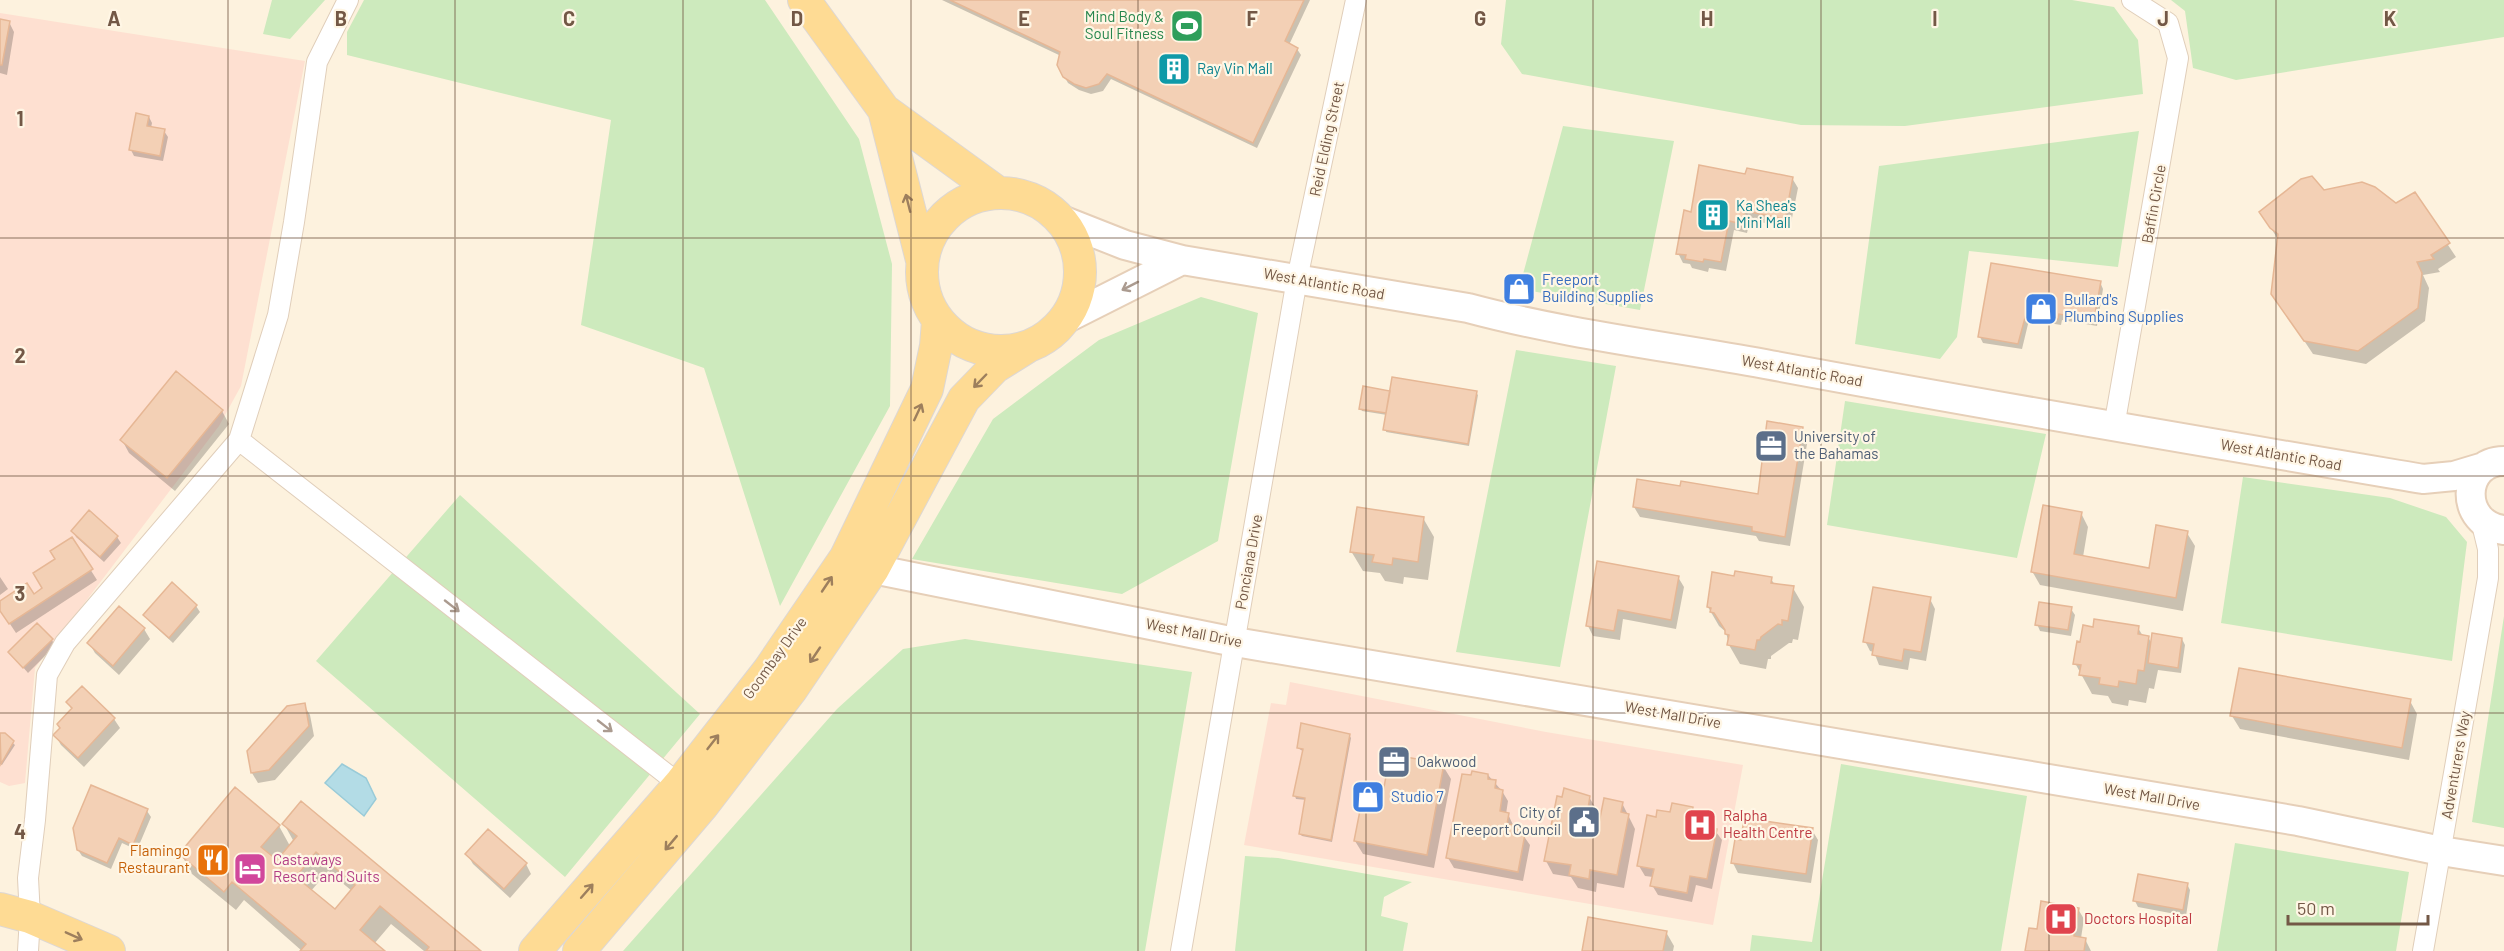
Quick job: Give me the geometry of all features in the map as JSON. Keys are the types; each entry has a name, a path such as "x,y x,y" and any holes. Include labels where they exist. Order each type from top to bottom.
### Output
{"main road":[{"path":"804,0 884,110 997,192"},
{"path":"884,110 922,260 922,282 927,302 938,321 956,338 978,348 1003,351 1027,347 1048,336 1065,319 1075,300 1079,279 1078,257 1072,237 1059,219 1046,207 1031,198 1014,194 997,192 971,198 948,213 931,234 922,260"},
{"name":"West Atlantic Road","path":"1059,219 1125,245 1182,260 2114,427 2423,479 2454,476 2495,459"},
{"path":"1065,319 1182,260"},
{"name":"Goombay Drive","path":"544,940 680,784 769,670 859,563 932,372 938,321"},
{"name":"Goombay Drive","path":"578,951 703,806 791,690 859,563 964,399 995,367 1027,347"},
{"name":"West Atlantic Road","path":"2487,521 2470,498 2471,489 2477,473 2495,459"},
{"name":"West Atlantic Road","path":"2423,479 2451,494 2487,521"},
{"name":"West Mall Drive","path":"859,563 1235,642 2286,819 2441,851 2504,861"},
{"path":"0,909 30,916 109,951"},
{"path":"544,940 578,951"}],"street":[{"path":"28,951 30,916 28,878 47,675 65,643 239,440 278,315 317,62 348,0"},
{"name":"Reid Elding Street","path":"1297,279 1356,0"},
{"name":"Baffin Circle","path":"2114,427 2178,58 2168,23 2132,0"},
{"name":"Ponciana Drive","path":"1180,951 1297,279"},
{"path":"239,440 680,784 703,806"},
{"name":"Adventurers Way","path":"2424,951 2488,578 2487,521"},
{"name":"Adventurers Way","path":"2488,578 2504,544"}],"shaded area":[{"path":"0,13 305,61 241,386 219,426 35,668 25,783 9,786 0,782"},
{"path":"1290,682 1546,732 1743,765 1713,925 1244,845 1271,703 1286,705"}],"green space":[{"path":"272,0 325,0 290,39 263,34"},
{"path":"364,0 765,0 859,139 892,264 890,406 780,606 704,368 581,325 611,120 347,55 347,32"},
{"path":"1506,0 2072,0 2114,7 2138,40 2143,94 1905,126 1801,125 1522,74 1501,44"},
{"path":"2171,0 2504,0 2504,37 2236,80 2193,68 2185,11"},
{"path":"1563,126 1674,141 1640,310 1519,289"},
{"path":"2139,131 2118,267 1969,251 1957,337 1940,359 1855,344 1879,166"},
{"path":"1201,297 1258,313 1218,541 1122,594 912,559 993,419 1099,340"},
{"path":"1516,350 1616,366 1560,667 1456,652"},
{"path":"1845,401 2046,434 2017,558 1827,525"},
{"path":"2243,477 2390,498 2446,517 2467,542 2452,661 2221,623"},
{"path":"460,495 700,714 565,877 316,661"},
{"path":"2504,616 2504,828 2472,822"},
{"path":"965,639 1192,672 1145,951 623,951 837,709 903,649"},
{"path":"1841,764 2027,796 2001,951 1750,951 1752,935 1812,942"},
{"path":"2235,843 2409,872 2396,951 2217,951"},
{"path":"1245,856 1278,858 1412,882 1384,897 1381,916 1408,923 1403,951 1235,951"}],"water":[{"path":"342,764 366,778 376,799 364,816 325,783"}],"building":[{"name":"Ray Vin Mall","path":"950,0 1304,0 1285,41 1298,48 1253,143 1107,74 1099,84 1086,88 1074,84 1063,77 1057,65 1060,52"},
{"path":"0,19 10,21 2,65 0,65"},
{"path":"136,113 149,116 147,126 165,129 160,156 129,150"},
{"name":"Ka Shea's Mini Mall","path":"1699,165 1745,174 1747,168 1793,177 1785,219 1745,211 1742,224 1729,221 1721,262 1685,259 1686,255 1676,254 1684,210 1691,212"},
{"path":"2312,176 2324,190 2362,182 2375,187 2396,203 2415,192 2450,243 2431,255 2434,259 2417,262 2422,273 2418,308 2358,351 2304,341 2271,294 2278,234 2270,228 2259,212 2301,179"},
{"path":"1991,263 2101,281 2094,320 2059,314 2058,319 2038,316 2039,311 2035,310 2034,315 2026,314 2018,344 1978,337"},
{"path":"176,371 223,410 167,478 120,440"},
{"path":"1392,377 1477,391 1468,444 1383,430"},
{"path":"1363,386 1390,391 1386,413 1359,409"},
{"path":"1767,421 1803,427 1785,537 1752,531 1752,527 1633,507 1637,479 1680,486 1681,481 1758,494"},
{"path":"2043,505 2082,512 2074,554 2149,568 2156,525 2188,531 2176,598 2031,572"},
{"path":"1357,507 1424,517 1418,562 1393,558 1392,565 1372,562 1374,555 1350,552"},
{"path":"89,510 118,536 100,557 71,531"},
{"path":"72,537 93,569 9,624 0,611 0,601 27,583 34,594 42,588 33,573 55,559 50,551"},
{"path":"1597,561 1679,576 1671,620 1618,610 1614,631 1586,626"},
{"path":"1735,571 1772,577 1771,583 1794,586 1788,621 1782,620 1782,625 1778,624 1760,640 1757,640 1755,650 1727,645 1729,635 1725,634 1725,630 1714,613 1710,612 1711,608 1707,607 1712,572 1734,576"},
{"path":"172,582 197,605 169,638 143,615"},
{"path":"1873,587 1931,597 1921,652 1904,649 1902,661 1872,655 1874,644 1863,642"},
{"path":"2039,602 2072,607 2068,630 2035,625"},
{"path":"119,606 145,628 113,666 87,643"},
{"path":"2094,619 2139,626 2138,634 2149,636 2144,671 2138,670 2136,684 2119,681 2118,687 2099,684 2100,678 2079,675 2081,665 2073,664 2077,641 2080,642 2083,625 2093,627"},
{"path":"37,623 53,639 23,668 8,652"},
{"path":"2152,633 2182,638 2178,668 2148,663"},
{"path":"2239,668 2411,699 2402,748 2230,716"},
{"path":"82,686 115,718 78,758 53,735 60,728 57,724 72,708 66,702"},
{"path":"305,703 309,726 269,770 251,773 247,751 287,706"},
{"path":"1301,723 1350,734 1331,840 1299,834 1305,798 1293,796 1303,749 1297,748"},
{"path":"0,733 5,733 14,741 1,764"},
{"path":"1390,754 1444,764 1427,855 1354,841 1364,790 1383,793"},
{"path":"1472,771 1488,774 1488,779 1496,780 1495,788 1503,790 1500,811 1509,813 1507,824 1519,826 1517,833 1525,834 1518,872 1446,858 1462,774 1471,775"},
{"path":"91,785 148,809 133,845 119,838 107,863 77,850 73,828"},
{"name":"Castaways Resort and Suits","path":"235,787 280,825 261,847 277,860 297,836 282,824 301,801 481,951 426,951 429,947 380,906 360,930 385,951 300,951 306,944 232,882 224,892 179,854","holes":["316,852 355,885 335,909 296,877"]},
{"path":"1564,788 1590,796 1588,808 1580,807 1576,829 1579,830 1582,816 1599,820 1597,833 1604,798 1623,802 1621,812 1629,814 1617,875 1590,870 1589,879 1569,875 1571,865 1544,861 1557,796 1562,797"},
{"path":"1672,803 1693,807 1692,816 1709,820 1708,827 1717,829 1707,879 1690,876 1687,893 1650,886 1654,869 1637,866 1647,815 1656,817 1657,810 1670,812"},
{"path":"1744,818 1813,828 1806,874 1731,863 1735,839 1741,840"},
{"path":"488,829 527,863 504,889 465,854"},
{"path":"2138,874 2188,883 2183,910 2133,901"},
{"path":"2041,901 2079,908 2074,936 2086,938 2084,951 2025,951 2029,928 2037,929"},
{"path":"1588,917 1667,931 1663,951 1582,951"}],"place":[{"name":"Mind Body & Soul Fitness","path":"1187,26"},
{"name":"Ray Vin Mall","path":"1174,69"},
{"name":"Ka Shea's Mini Mall","path":"1713,215"},
{"name":"Freeport Building Supplies","path":"1519,289"},
{"name":"Bullard's Plumbing Supplies","path":"2041,309"},
{"name":"University of the Bahamas","path":"1771,446"},
{"name":"Oakwood","path":"1394,762"},
{"name":"Studio 7","path":"1368,797"},
{"name":"City of Freeport Council","path":"1584,822"},
{"name":"Ralpha Health Centre","path":"1700,825"},
{"name":"Flamingo Restaurant","path":"213,860"},
{"name":"Castaways Resort and Suits","path":"250,869"},
{"name":"Doctors Hospital","path":"2061,919"}]}
